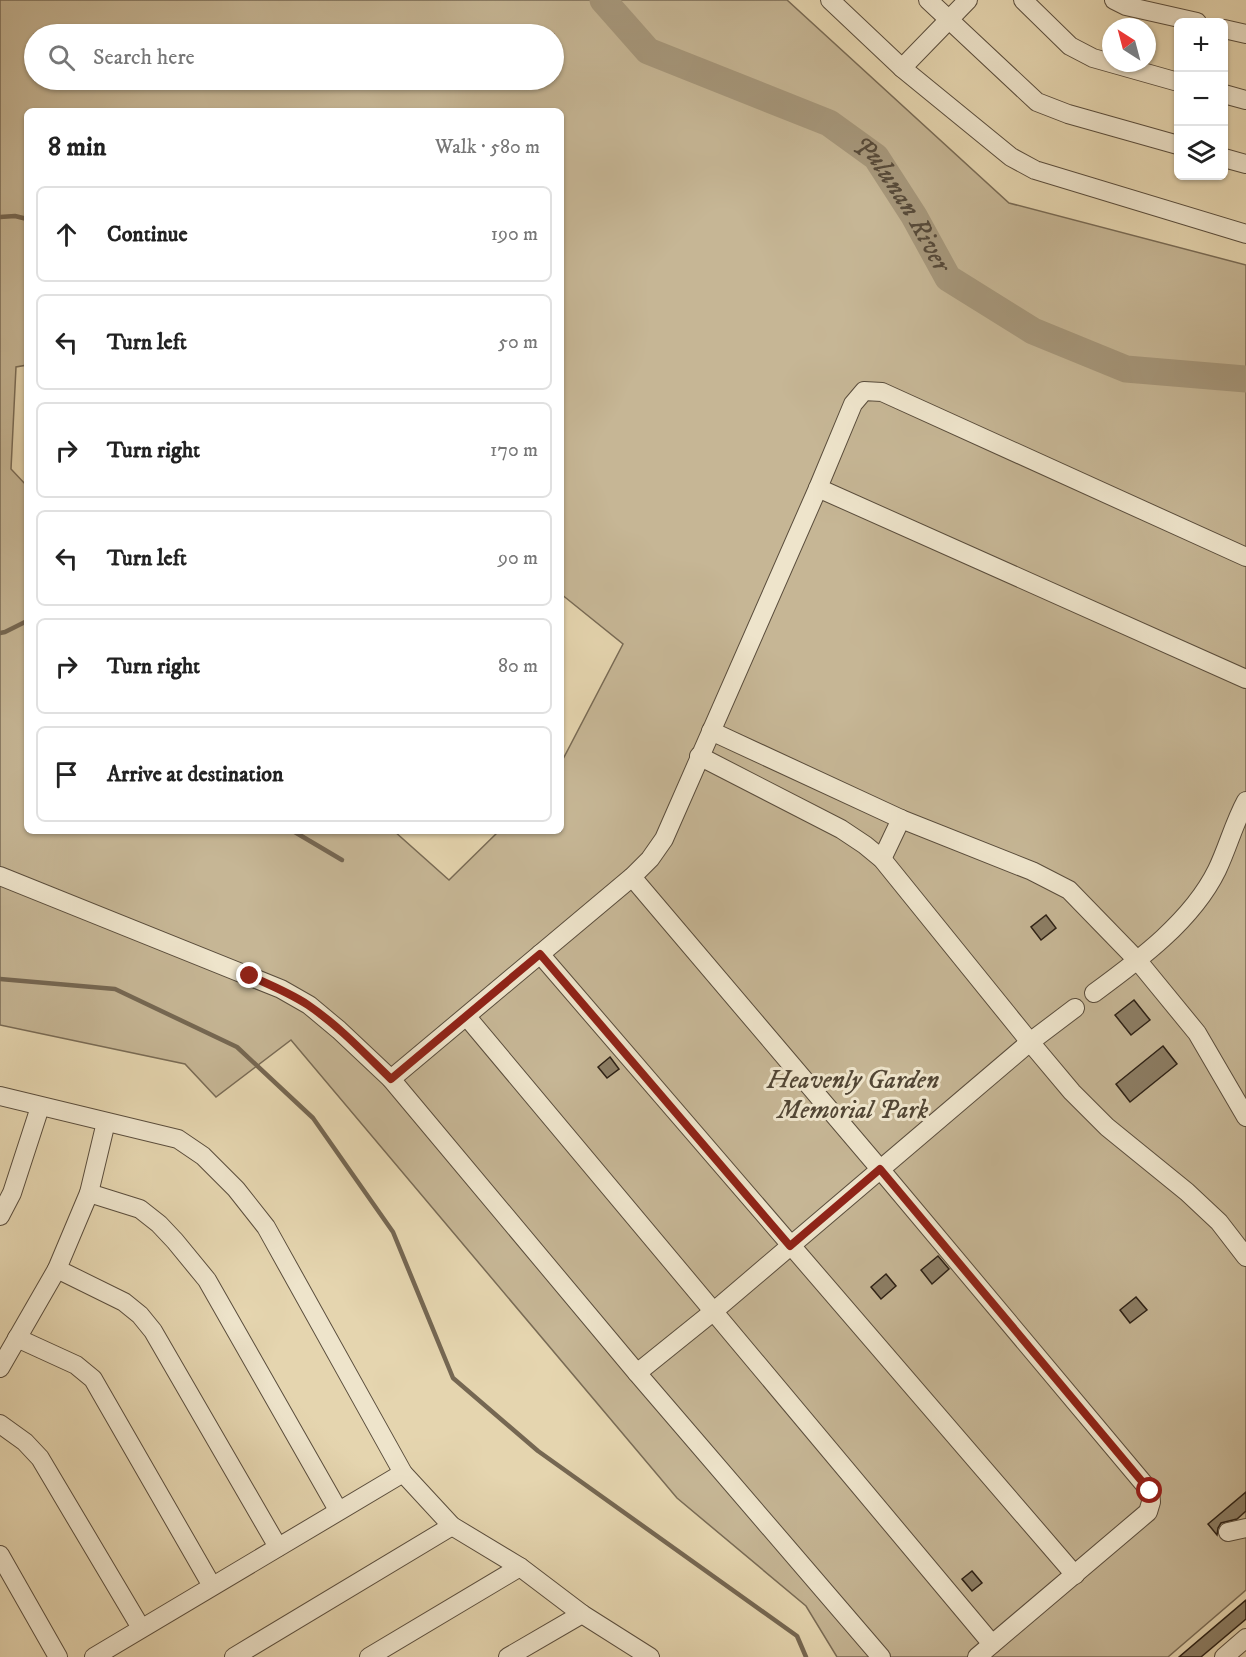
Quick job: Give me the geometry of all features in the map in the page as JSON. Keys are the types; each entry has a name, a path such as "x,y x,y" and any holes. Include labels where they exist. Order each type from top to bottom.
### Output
{"street":[{"path":"830,0 902,68 1011,157 1035,170 1246,232"},
{"path":"928,0 1037,102 1068,114 1174,144"},
{"path":"902,68 968,0"},
{"path":"1023,0 1070,46 1093,58 1174,81"},
{"path":"1114,0 1126,6 1179,18"},
{"path":"1228,30 1246,34"},
{"path":"1228,95 1246,100"},
{"path":"1228,159 1246,164"},
{"path":"391,1079 633,877 664,839 819,488 853,404 864,391 882,392 1246,557"},
{"path":"819,488 1246,680"},
{"path":"711,731 901,819 1032,871 1069,890 1138,961 1197,1033 1246,1117"},
{"path":"699,756 841,829 882,860 1072,1092 1107,1127 1187,1192 1219,1222 1246,1257"},
{"path":"1094,993 1138,961 1183,918 1203,894 1218,868 1246,801"},
{"path":"882,860 901,819"},
{"path":"0,876 281,989 309,1005 339,1030 391,1079 637,1373 881,1657"},
{"path":"633,877 1150,1491 1151,1502 1148,1512 977,1657"},
{"path":"540,954 1075,1575"},
{"path":"637,1373 714,1311 1029,1042 1076,1008"},
{"path":"467,1017 992,1644"},
{"path":"0,1096 178,1139 203,1156 236,1189 266,1227 403,1473 452,1526 520,1567 582,1614 649,1657"},
{"path":"0,1216 12,1193 40,1107"},
{"path":"0,1368 57,1269 89,1193 106,1122"},
{"path":"89,1193 140,1209 175,1240 207,1280 338,1510"},
{"path":"57,1269 124,1302 140,1315 153,1331 278,1547"},
{"path":"17,1338 76,1365 93,1379 212,1586"},
{"path":"0,1424 25,1442 40,1458 141,1628"},
{"path":"94,1657 403,1473"},
{"path":"234,1657 452,1526"},
{"path":"0,1555 58,1657"},
{"path":"369,1657 520,1567"},
{"path":"508,1657 582,1614"},
{"path":"1232,1655 1246,1638"}],"green space":[{"name":"Heavenly Garden Memorial Park","path":"0,0 787,0 1009,203 1246,265 1246,1590 1168,1657 837,1657 806,1606 677,1498 291,1040 216,1097 185,1064 0,1025"}],"building":[{"path":"1046,915 1056,928 1041,940 1031,927"},
{"path":"1134,1000 1150,1020 1131,1035 1115,1015"},
{"path":"1163,1046 1177,1064 1130,1102 1116,1084"},
{"path":"610,1057 619,1069 607,1078 598,1067"},
{"path":"938,1256 949,1269 932,1284 921,1270"},
{"path":"886,1274 896,1286 881,1299 871,1287"},
{"path":"1136,1297 1147,1310 1130,1323 1120,1310"},
{"path":"1246,1492 1246,1511 1237,1519 1221,1523 1217,1535 1208,1524"},
{"path":"972,1571 982,1583 972,1591 962,1579"},
{"path":"1246,1600 1246,1619 1201,1657 1179,1657"}],"waterway":[{"name":"Pulunan River","path":"603,0 648,51 829,123 876,157 914,216 948,278 1033,331 1126,369 1246,379"},
{"path":"0,217 24,218"},
{"path":"0,633 24,622"},
{"path":"298,834 342,860"},
{"path":"0,979 115,989 237,1047 313,1118 393,1232 453,1378 538,1451 797,1636 806,1657"}],"route":[{"path":"250,976 281,989 309,1005 358,1046 391,1079 540,954 790,1246 880,1169 1150,1491"}]}
